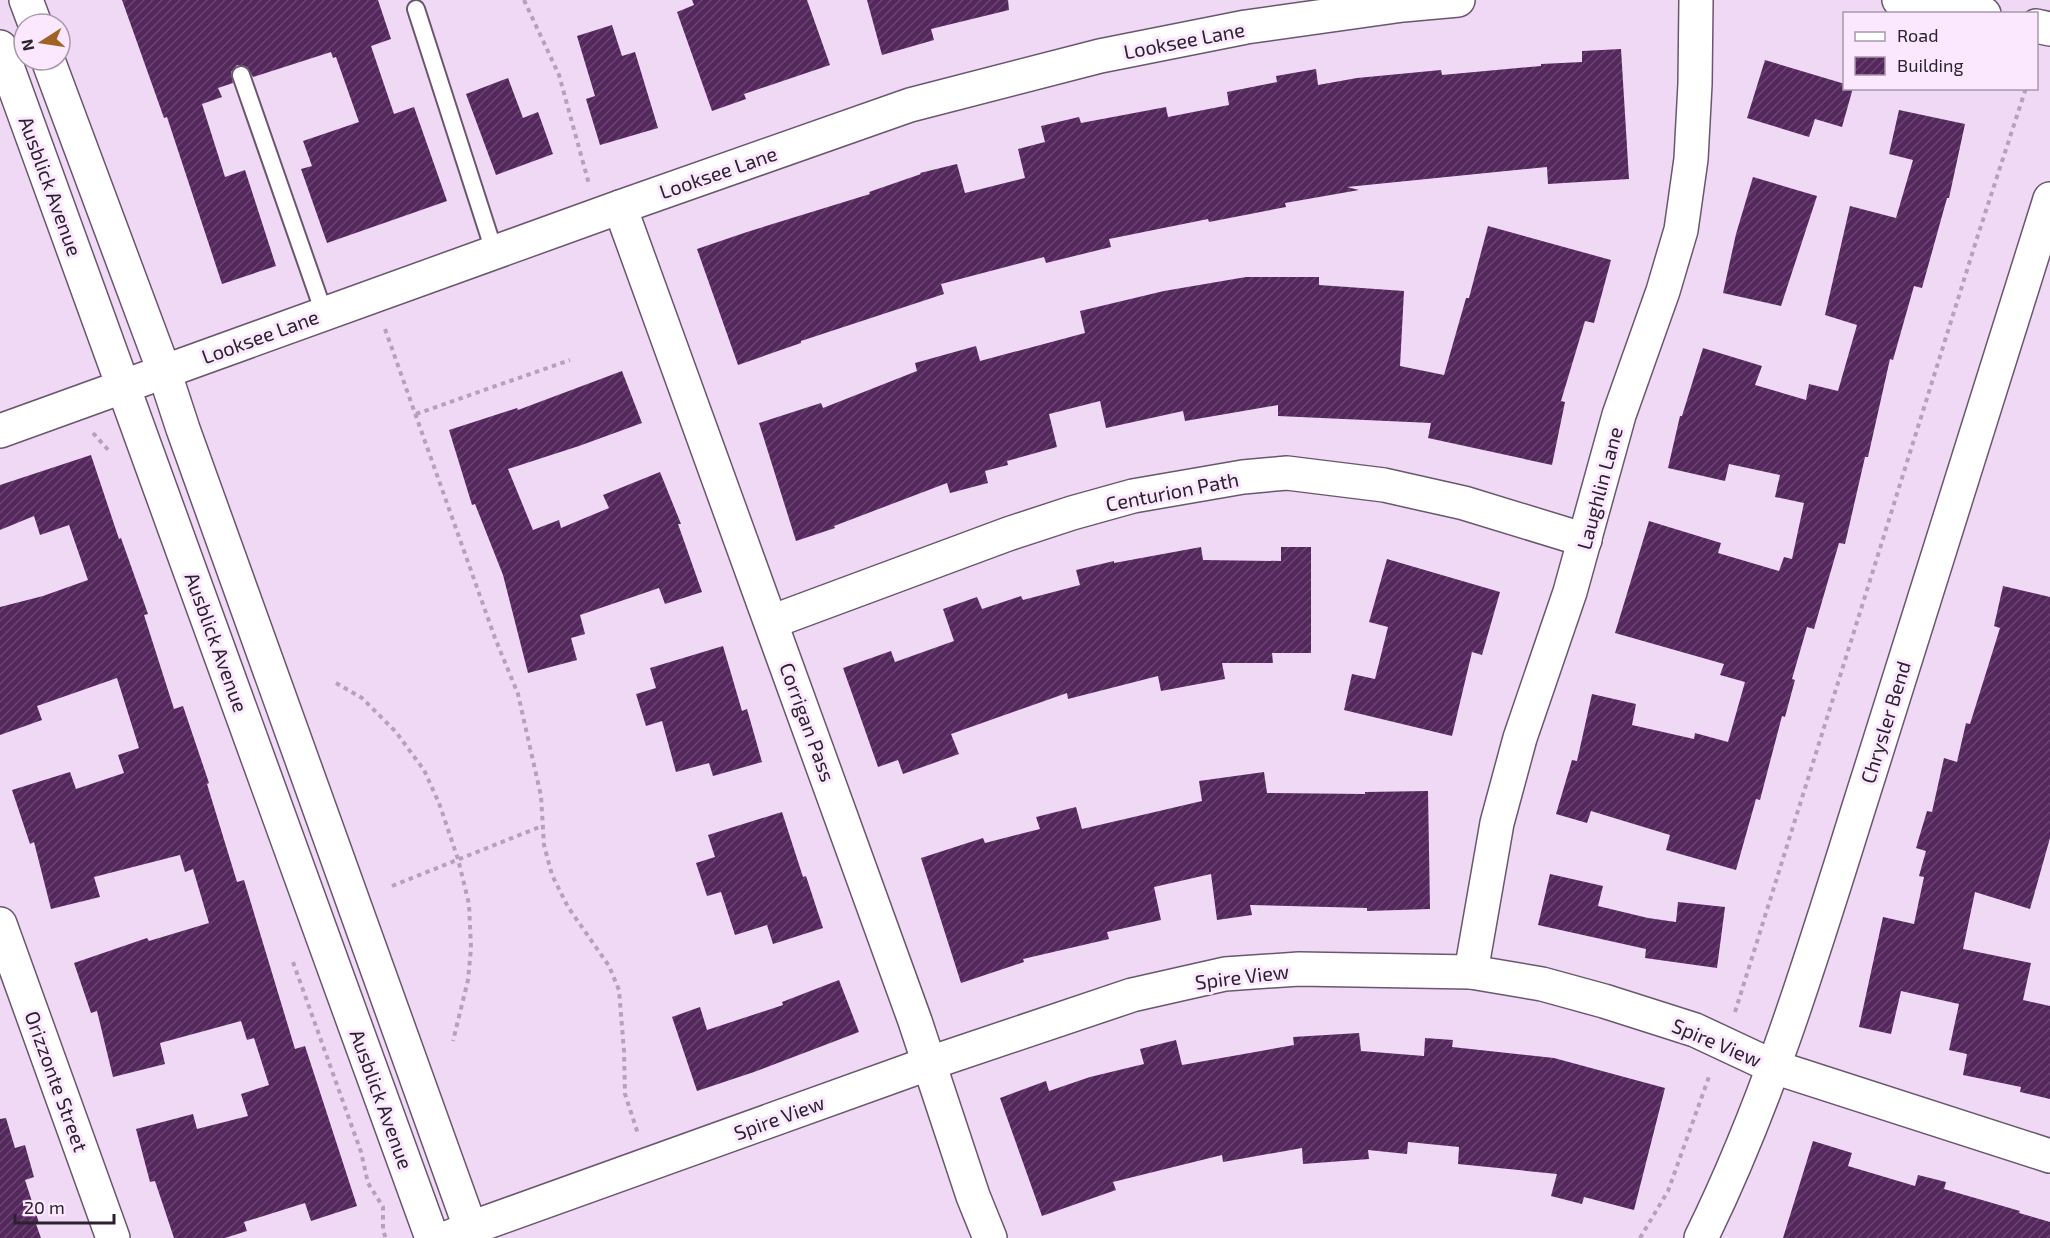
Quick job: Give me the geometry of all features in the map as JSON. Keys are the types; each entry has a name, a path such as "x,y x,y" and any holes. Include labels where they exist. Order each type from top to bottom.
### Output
{"street":[{"name":"Looksee Lane","path":"0,431 324,313 910,105 1100,56 1246,27 1403,5 1458,0"},
{"name":"Laughlin Lane","path":"1471,972 1497,823 1520,738 1586,540 1619,416 1663,291 1681,230 1691,159 1696,0"},
{"path":"1899,0 1972,12"},
{"name":"Ausblick Avenue","path":"0,47 432,1238"},
{"name":"Ausblick Avenue","path":"52,72 164,371 464,1235"},
{"name":"Chrysler Bend","path":"1701,1238 1725,1190 1774,1067 1821,927 2050,199"},
{"name":"Corrigan Pass","path":"620,207 930,1063 973,1196 990,1238"},
{"name":"Centurion Path","path":"771,622 1008,534 1072,513 1133,496 1243,477 1287,472 1384,485 1464,502 1586,540"},
{"name":"Orizzonte Street","path":"0,924 113,1238"},
{"name":"Spire View","path":"464,1235 930,1063 1132,995 1226,975 1299,969 1471,972 1542,984 1695,1030 1774,1067 2050,1156"}],"lane":[{"path":"416,9 495,254"},
{"path":"241,75 324,313"}],"path":[{"path":"524,0 559,75 590,188"},
{"path":"1732,1021 1956,303 2025,90"},
{"path":"385,328 495,638 518,694 541,796 544,845 552,875 568,907 609,966 619,990 624,1051 624,1094 638,1134"},
{"path":"416,414 570,360"},
{"path":"336,682 362,698 396,732 424,770 439,803 458,859 470,904 471,948 468,980 453,1041"},
{"path":"392,885 542,826"},
{"path":"1640,1238 1668,1191 1712,1070"},
{"path":"383,1231 386,1238"}],"building":[{"path":"122,0 378,0 391,39 371,46 394,114 414,107 447,201 327,243 301,169 312,166 303,141 359,122 336,57 333,58 331,52 253,77 247,67 237,65 231,72 233,83 218,88 222,97 202,104 225,177 245,170 276,266 222,284 167,117 164,118"},
{"path":"692,0 807,0 830,65 744,94 746,99 712,111 677,12 694,5"},
{"path":"867,0 1008,0 1009,10 931,29 934,40 882,55"},
{"path":"612,25 622,56 635,52 658,128 600,145 586,99 595,96 577,36"},
{"path":"1621,49 1629,179 1548,184 1547,167 1347,187 1359,190 1285,203 1286,207 1209,222 1208,219 1109,239 1111,247 1046,263 1044,257 941,284 944,294 801,341 801,343 738,365 697,249 870,194 869,192 920,173 957,164 965,193 1025,178 1018,149 1045,142 1041,126 1079,117 1081,123 1166,107 1168,117 1229,105 1227,92 1277,82 1276,76 1316,69 1318,85 1357,78 1441,70 1442,75 1582,62 1582,51"},
{"path":"1765,60 1843,83 1843,90 1852,90 1842,127 1815,119 1809,137 1747,118"},
{"path":"508,78 523,118 538,112 553,154 496,175 466,94"},
{"path":"1899,110 1965,124 1949,198 1947,198 1922,288 1914,286 1893,360 1890,359 1845,544 1839,543 1814,629 1807,627 1792,679 1795,680 1785,717 1782,716 1760,800 1756,799 1736,870 1666,850 1670,835 1591,811 1587,823 1556,814 1572,760 1577,761 1592,694 1636,704 1632,725 1694,739 1695,733 1728,742 1745,682 1720,675 1724,664 1615,633 1649,521 1721,543 1718,553 1779,571 1784,557 1792,559 1804,503 1775,497 1780,475 1729,464 1725,481 1668,468 1680,416 1682,416 1703,348 1762,366 1755,385 1806,400 1809,384 1838,391 1857,325 1825,315 1850,206 1896,218 1913,160 1889,154"},
{"path":"1753,177 1817,196 1781,306 1723,293 1736,234"},
{"path":"1488,226 1611,260 1594,323 1585,321 1561,401 1565,402 1552,465 1428,438 1431,423 1278,416 1278,405 1185,421 1183,411 1106,428 1100,401 1049,414 1057,447 1007,461 1008,465 985,471 988,483 950,493 947,483 834,526 835,528 796,541 759,423 821,403 823,408 917,371 915,363 976,346 980,361 1085,333 1080,311 1164,291 1246,277 1319,277 1319,285 1404,291 1400,366 1444,375 1466,298 1469,298"},
{"path":"622,371 642,423 508,469 533,530 559,520 561,528 609,508 603,495 660,472 681,524 678,524 702,592 665,604 659,588 580,615 585,634 571,638 577,660 528,673 503,575 475,504 472,505 449,430 517,408 518,410"},
{"path":"91,455 119,539 121,538 148,614 144,615 174,709 183,706 209,783 207,784 237,882 244,880 295,1049 305,1046 357,1206 311,1221 305,1203 244,1222 247,1231 225,1238 174,1238 155,1181 150,1182 136,1129 193,1114 197,1129 248,1116 241,1094 269,1085 254,1038 247,1040 241,1021 160,1043 165,1064 113,1077 97,1011 91,1013 74,963 147,938 149,941 209,923 193,869 185,872 180,855 94,877 100,897 51,909 34,842 30,844 12,790 70,772 76,789 124,773 118,755 139,748 117,678 37,706 42,720 0,735 0,607 43,596 88,580 69,525 40,535 34,516 0,530 0,485"},
{"path":"1201,547 1203,560 1281,561 1281,547 1311,547 1311,653 1272,653 1273,663 1222,663 1225,679 1161,691 1158,676 1068,699 1067,693 951,734 959,754 903,774 898,760 878,767 843,668 891,651 895,662 954,641 943,609 977,597 982,609 1021,596 1023,600 1080,585 1076,570 1114,561 1114,563"},
{"path":"1387,559 1500,592 1482,655 1472,652 1452,736 1344,710 1352,674 1375,679 1388,627 1369,622"},
{"path":"2003,586 2050,597 2050,838 2030,909 1975,892 1963,949 2031,963 2023,1000 2050,1006 2050,1099 2020,1092 2021,1087 1963,1075 1967,1054 1949,1050 1959,1004 1901,991 1891,1034 1859,1027 1883,917 1914,924 1924,877 1919,876 1926,851 1916,848 1927,811 1932,812 1944,758 1957,762 1966,723 1970,724 2000,628 1994,626"},
{"path":"723,646 742,711 747,709 762,762 713,776 709,763 676,772 662,721 646,726 636,694 656,688 650,668"},
{"path":"1264,772 1267,793 1365,794 1365,792 1428,791 1430,909 1367,911 1367,908 1250,905 1252,915 1217,920 1211,874 1154,887 1161,920 1107,932 1109,939 1023,959 1024,962 961,983 921,858 983,838 985,843 1040,829 1036,817 1076,807 1082,829 1202,801 1199,781"},
{"path":"782,812 803,877 806,876 823,928 773,944 767,925 735,935 721,892 707,896 696,863 715,857 708,835"},
{"path":"1550,874 1603,886 1598,906 1648,918 1676,922 1678,902 1725,907 1717,968 1645,958 1646,949 1538,925"},
{"path":"839,980 859,1032 697,1091 672,1017 700,1007 707,1030 783,1005 782,1002"},
{"path":"1359,1033 1361,1051 1424,1056 1425,1038 1453,1040 1452,1047 1554,1058 1665,1088 1634,1210 1584,1197 1582,1204 1551,1196 1557,1174 1458,1164 1459,1147 1408,1142 1407,1154 1368,1150 1369,1159 1303,1164 1302,1148 1223,1162 1222,1155 1113,1182 1116,1190 1042,1216 1000,1098 1046,1081 1049,1091 1090,1077 1144,1064 1140,1049 1176,1040 1182,1065 1294,1045 1293,1037"},
{"path":"6,1118 15,1148 25,1145 34,1177 25,1180 39,1223 36,1224 41,1238 0,1238 0,1119"},
{"path":"1813,1141 1852,1153 1848,1166 1915,1186 1918,1175 1946,1182 1944,1189 2050,1222 2050,1238 1783,1238"}]}
